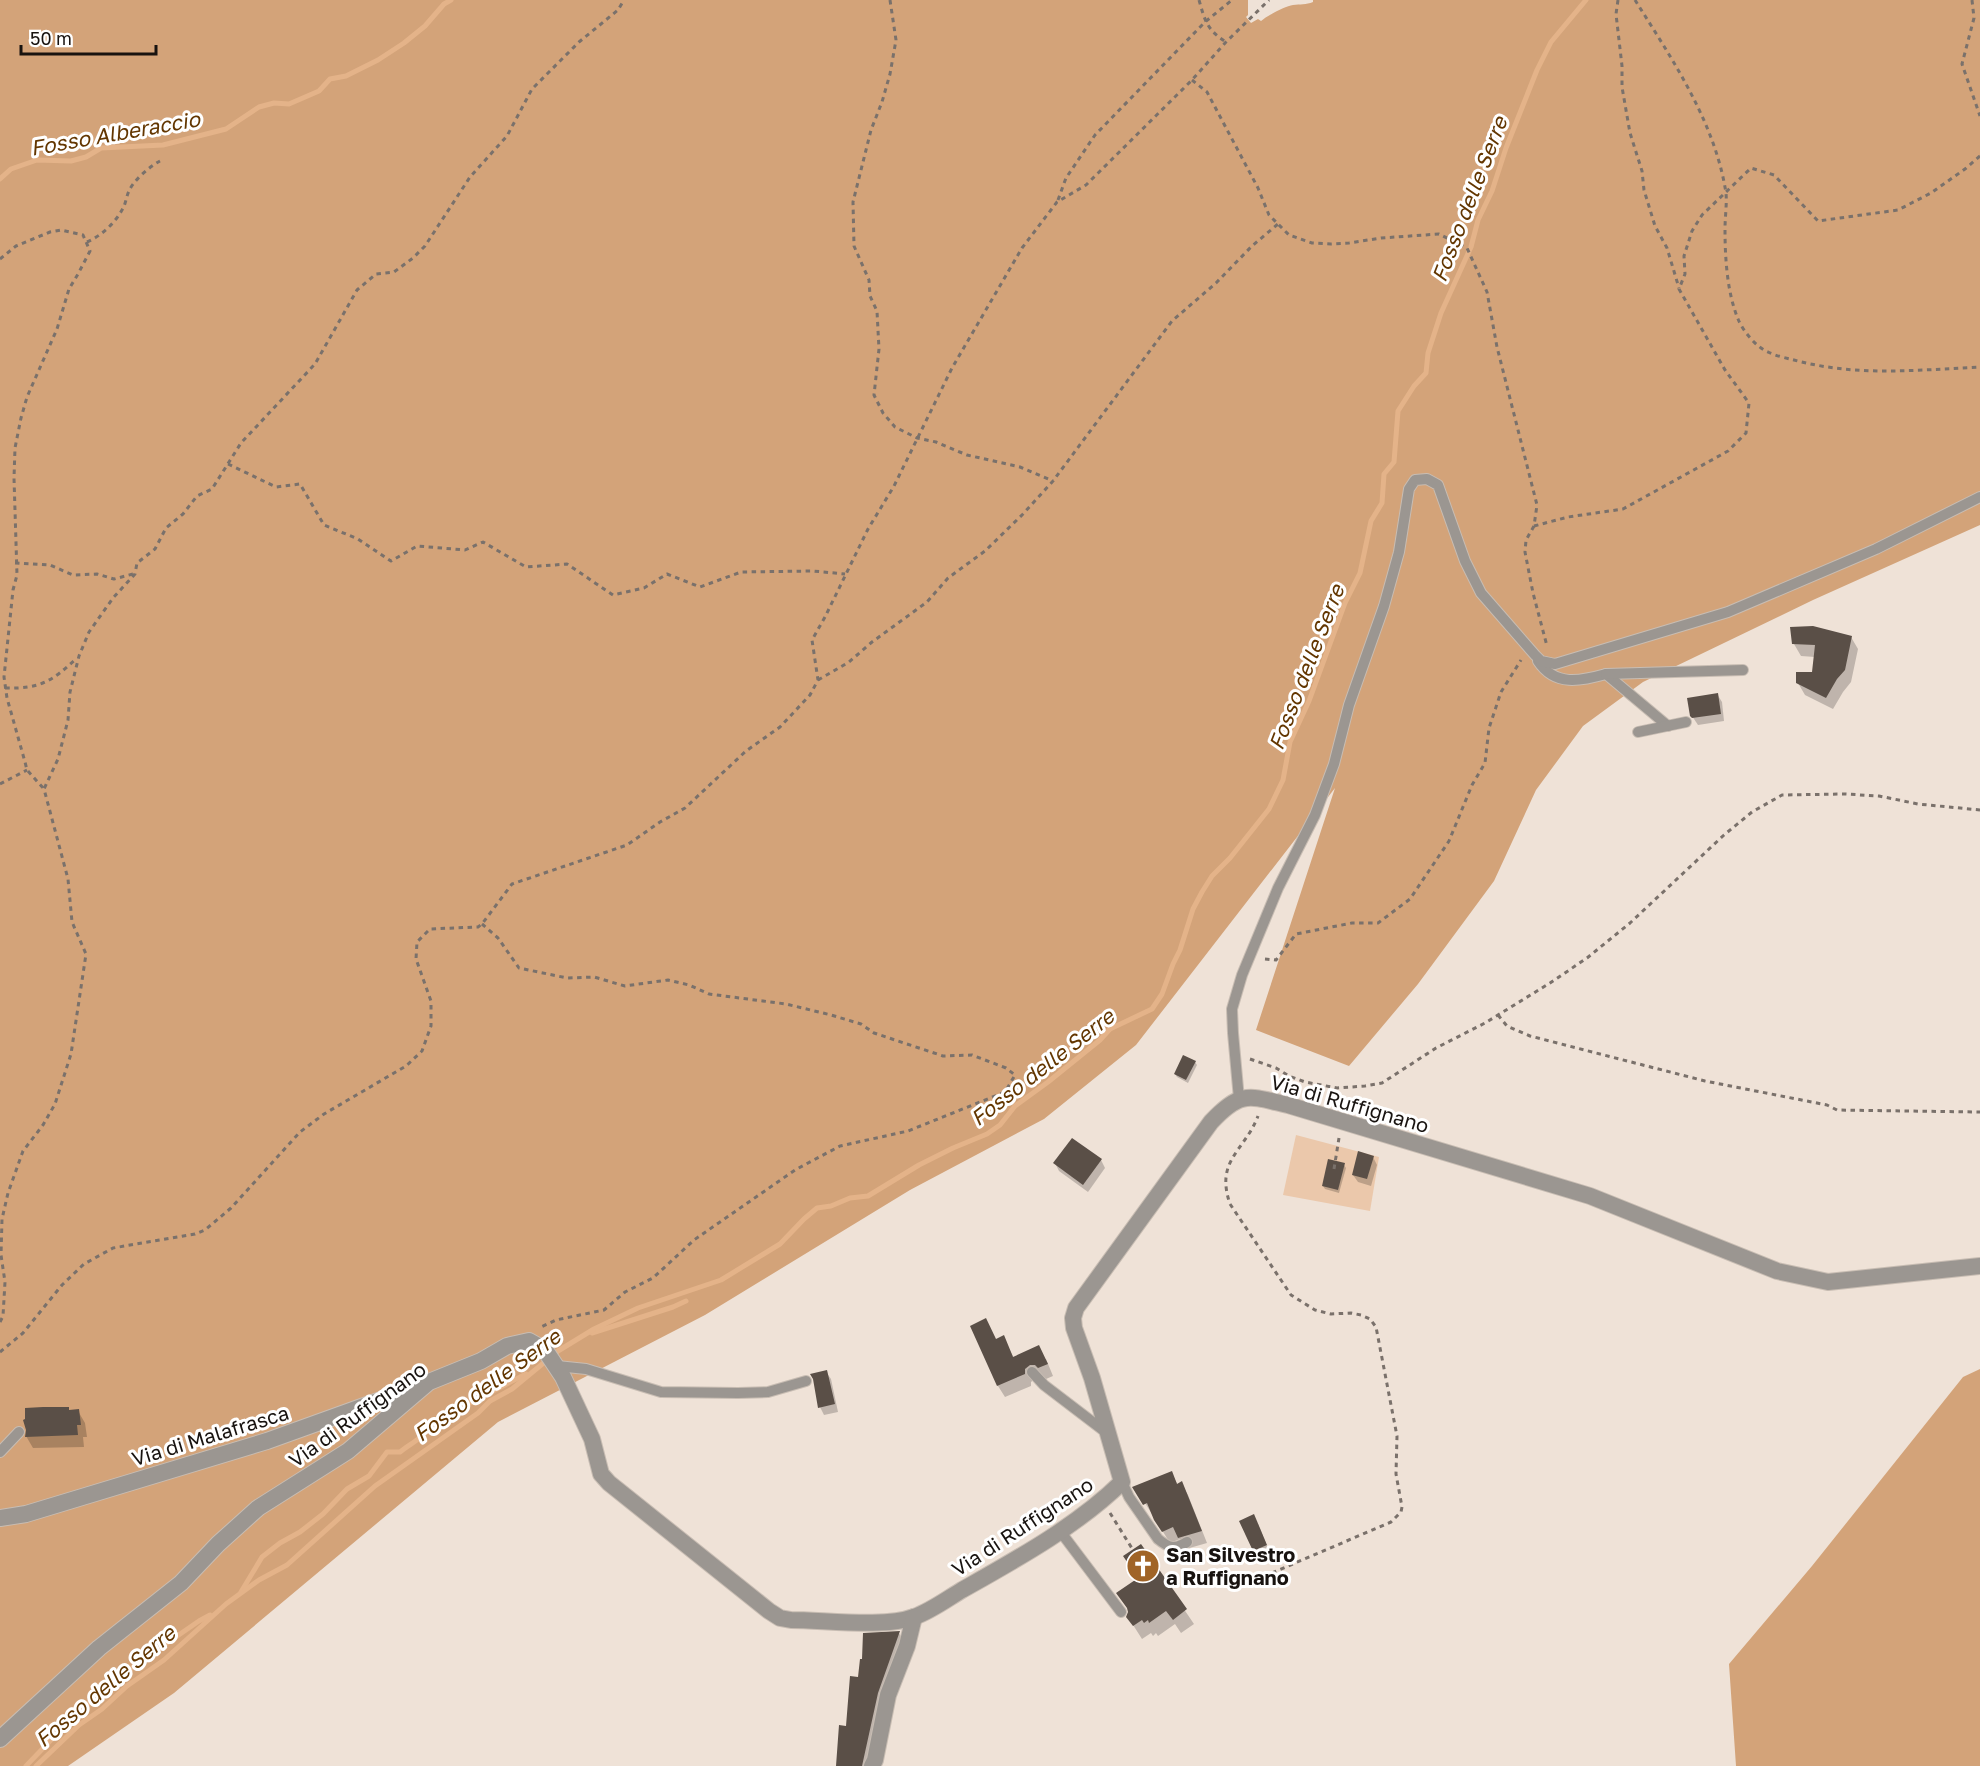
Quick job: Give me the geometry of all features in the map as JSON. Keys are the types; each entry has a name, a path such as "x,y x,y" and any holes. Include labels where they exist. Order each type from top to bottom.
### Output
{"street":[{"name":"Via di Ruffignano","path":"0,1739 99,1648 181,1583 218,1544 258,1508 348,1451 429,1382 481,1361 507,1346 529,1341 545,1350 557,1366 582,1413 602,1474 609,1483 769,1611 780,1618 791,1620 882,1622 914,1617 985,1578 1060,1531 1103,1501 1122,1482 1092,1378 1074,1328 1073,1318 1076,1308 1211,1122 1227,1106 1246,1098 1288,1105 1590,1196 1777,1271 1828,1282 1980,1266"},
{"name":"Via di Malafrasca","path":"0,1518 27,1514 267,1442 429,1382"},
{"path":"872,1766 888,1695 907,1646 914,1617"}],"lane":[{"path":"1246,1098 1234,1053 1232,1009 1249,957 1278,888 1315,815 1334,764 1349,705 1384,606 1399,552 1410,489 1415,480 1427,479 1438,485 1465,561 1481,593 1541,661 1555,664 1728,612 1875,549 1980,497"},
{"path":"1532,652 1539,664 1552,674 1571,682 1606,674 1743,670"},
{"path":"1606,674 1668,726"},
{"path":"1638,732 1686,722"},
{"path":"557,1366 586,1369 661,1392 768,1392 806,1381"},
{"path":"1032,1372 1060,1398 1108,1432"},
{"path":"0,1452 19,1432"},
{"path":"1122,1482 1145,1522 1158,1539 1172,1547 1179,1547 1187,1542"},
{"path":"1060,1531 1121,1612"}],"path":[{"path":"44,789 58,759 68,720 70,692 79,656 89,632 113,598 135,574 137,563 155,549 166,528 183,514 197,496 212,489 241,443 315,364 357,290 376,274 394,272 425,246 470,177 507,136 532,89 579,42 618,10 624,0"},
{"path":"890,0 896,40 890,74 872,130 854,201 854,246 868,280 870,296 877,311 879,349 874,395 883,413 895,427 917,438 936,442 967,454 1020,467 1053,481"},
{"path":"1199,0 1205,22 1214,35 1226,42"},
{"path":"818,680 812,640 952,368 1022,248 1057,202 1066,178 1095,135 1205,22 1232,0"},
{"path":"1057,202 1086,185 1269,0"},
{"path":"1534,526 1568,517 1623,509 1728,451 1746,433 1749,403 1725,370 1679,289 1667,248 1655,226 1644,190 1642,171 1630,133 1622,87 1616,14 1618,0"},
{"path":"1635,0 1693,97 1720,167 1726,194 1725,247 1728,272 1738,320 1751,339 1766,352 1836,369 1872,372 1980,367"},
{"path":"1972,0 1974,18 1962,64 1980,116"},
{"path":"1192,80 1207,92 1258,188 1269,215 1289,235 1312,243 1349,243 1438,234 1467,248 1487,292 1497,347 1537,506 1534,526 1526,540 1525,552 1546,642 1555,664"},
{"path":"1679,289 1686,274 1684,256 1692,231 1702,215 1751,168 1774,175 1818,221 1898,210 1931,193 1980,156"},
{"path":"87,242 95,239 122,212 129,190 152,165 160,161"},
{"path":"0,1352 23,1333 62,1285 84,1264 112,1248 195,1234 205,1230 231,1208 300,1132 324,1113 406,1066 422,1051 431,1026 431,1001 416,959 417,942 430,929 478,927 512,884 627,845 685,808 746,751 780,727 810,695 818,680 849,662 872,642 927,603 948,578 985,551 1023,514 1053,481 1172,321 1216,283 1251,246 1278,224"},
{"path":"0,259 16,246 50,232 61,230 83,235 90,251 69,289 57,329 27,397 15,448 15,563 17,575 13,590 4,677 5,688 27,770 44,789 68,879 72,922 86,954 71,1054 55,1104 43,1125 23,1151 8,1193 3,1219 1,1255 5,1282 3,1316 0,1322"},
{"path":"228,464 276,487 300,484 324,525 358,539 391,561 417,546 465,550 483,542 526,567 567,564 613,595 644,588 667,574 700,586 741,572 813,571 845,574"},
{"path":"15,563 50,565 73,575 97,574 114,579 135,574"},
{"path":"1249,957 1276,960 1296,934 1352,923 1378,923 1410,899 1449,842 1472,785 1485,763 1489,728 1501,692 1512,670 1532,652"},
{"path":"5,688 32,688 41,685 79,656"},
{"path":"0,784 27,770"},
{"path":"1234,1053 1276,1068 1289,1077 1305,1082 1338,1088 1382,1083 1436,1048 1551,983 1587,958 1630,923 1724,835 1752,812 1782,795 1868,795 1918,804 1980,810"},
{"path":"482,924 498,938 519,968 567,978 594,977 625,986 669,980 689,985 709,994 807,1009 861,1024 874,1033 943,1056 972,1055 1006,1068 1015,1075 1005,1092 908,1131 840,1146 795,1170 694,1240 653,1278 625,1292 604,1310 556,1320 539,1328 529,1341"},
{"path":"1498,1015 1507,1026 1530,1036 1706,1081 1827,1105 1837,1110 1980,1112"},
{"path":"1239,1587 1391,1522 1401,1512 1402,1507 1396,1474 1398,1436 1376,1327 1370,1319 1361,1315 1331,1314 1315,1310 1291,1295 1230,1204 1224,1187 1227,1172 1232,1159 1258,1115 1246,1098"},
{"path":"1334,1170 1342,1122"},
{"path":"1103,1501 1133,1550"}],"shaded area":[{"path":"0,0 1248,0 1246,17 1251,23 1258,19 1261,21 1285,7 1310,3 1313,0 1980,0 1980,525 1813,600 1643,682 1583,726 1536,790 1494,881 1418,984 1349,1066 1256,1030 1335,788 1136,1045 1044,1119 910,1190 705,1315 498,1422 174,1693 68,1766 0,1766"},
{"path":"1296,1135 1379,1157 1370,1211 1283,1195"},
{"path":"1980,1369 1980,1766 1736,1766 1729,1664 1812,1566 1963,1377"}],"building":[{"path":"1813,626 1852,636 1845,670 1826,698 1796,683 1796,672 1812,672 1815,645 1792,644 1790,627"},
{"path":"1718,693 1721,714 1692,718 1690,716 1687,698"},
{"path":"1183,1055 1196,1061 1186,1080 1174,1074"},
{"path":"1072,1138 1102,1159 1083,1185 1053,1163"},
{"path":"1358,1151 1374,1156 1367,1179 1352,1175"},
{"path":"1328,1159 1345,1163 1338,1190 1322,1186"},
{"path":"986,1318 996,1339 1004,1335 1013,1357 1039,1345 1048,1364 1038,1368 1030,1365 1025,1369 1025,1374 997,1386 970,1326"},
{"path":"827,1370 835,1404 818,1408 810,1374"},
{"path":"25,1408 79,1409 81,1425 77,1425 78,1435 25,1437 26,1430 23,1420 25,1419"},
{"path":"1172,1471 1177,1484 1182,1481 1202,1531 1178,1538 1173,1527 1162,1532 1147,1503 1143,1505 1132,1487"},
{"path":"1254,1514 1267,1545 1253,1551 1239,1521"},
{"path":"1141,1544 1187,1609 1173,1620 1166,1611 1149,1623 1148,1620 1144,1623 1142,1620 1133,1626 1126,1617 1127,1608 1116,1593 1138,1578 1123,1556"},
{"path":"900,1631 878,1693 862,1766 836,1766 839,1725 846,1726 850,1676 858,1677 860,1659 862,1659 863,1633"}],"waterway":[{"name":"Fosso Alberaccio","path":"0,179 11,169 37,160 71,161 86,157 101,148 163,145 226,129 259,107 274,103 289,104 319,91 330,79 346,76 378,60 425,26 444,4 451,0"},
{"name":"Fosso delle Serre","path":"36,1766 79,1725 102,1709 127,1686 164,1660 226,1604 259,1580 287,1565 375,1486 478,1413 490,1401 512,1389 558,1351 594,1329 638,1308 721,1280 780,1244 817,1208 831,1206 850,1198 868,1196 919,1165 987,1134 1000,1125 1015,1106 1100,1040 1110,1029 1152,1009 1162,994 1180,950 1193,909 1202,892 1212,876 1230,858 1269,809 1283,780 1290,742 1309,701 1345,603 1360,573 1371,521 1382,503 1384,474 1394,462 1398,411 1414,386 1426,373 1428,353 1441,313 1471,247 1478,220 1492,191 1506,148 1537,70 1551,42 1586,0"},
{"path":"592,1333 686,1301"},
{"path":"241,1592 262,1557 280,1543 300,1532 323,1514 347,1489 369,1476 387,1452 400,1452 419,1438 429,1427 436,1426 447,1418 454,1408 466,1405 526,1374"},
{"path":"26,1766 77,1713 96,1697 138,1663 210,1615"}],"place":[{"name":"San Silvestro a Ruffignano","path":"1143,1566"}]}
